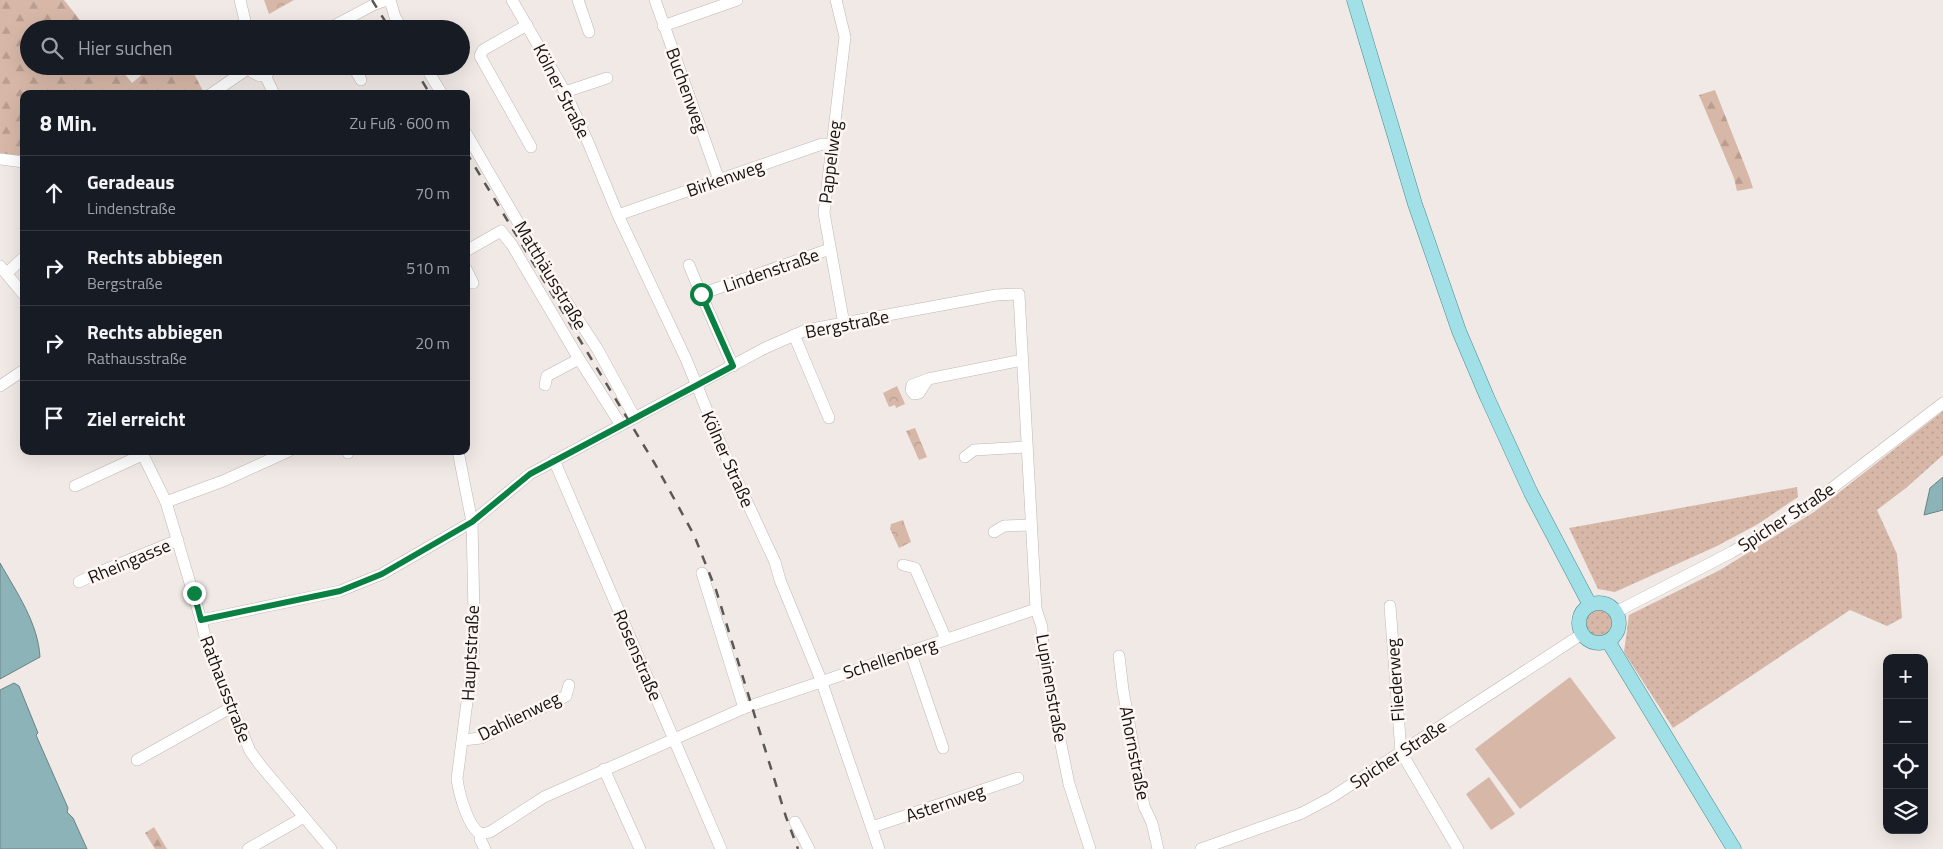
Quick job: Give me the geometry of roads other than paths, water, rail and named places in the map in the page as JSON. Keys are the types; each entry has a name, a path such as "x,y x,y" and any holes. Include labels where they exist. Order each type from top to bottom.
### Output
{"main road":[{"path":"1354,0 1415,204 1459,331 1531,493 1590,606"},
{"path":"1601,603 1616,612 1618,618 1617,632 1608,641 1596,643 1586,639 1582,634 1579,628 1580,615 1590,606 1601,603"},
{"path":"1608,641 1734,849"}],"street":[{"path":"240,0 245,20"},
{"path":"345,20 375,4 388,0 396,20"},
{"name":"Kölner Straße","path":"512,0 565,92 618,214 686,359 726,457 775,562 780,580 821,680 879,849"},
{"path":"578,0 589,32"},
{"name":"Buchenweg","path":"655,0 719,180"},
{"path":"664,26 737,0"},
{"name":"Pappelweg","path":"836,0 845,37 824,213 844,324"},
{"path":"527,24 482,50 480,56 531,147"},
{"path":"226,90 241,75"},
{"path":"269,75 273,90"},
{"path":"358,75 361,80"},
{"path":"430,75 440,90"},
{"path":"565,92 607,78"},
{"name":"Matthäusstraße","path":"470,139 544,267 598,350 635,418"},
{"name":"Birkenweg","path":"618,214 822,144 832,145"},
{"path":"0,159 20,162"},
{"path":"470,249 501,231 512,244 579,359 622,425"},
{"name":"Lindenstraße","path":"733,366 701,294 830,249"},
{"path":"20,259 3,270 20,290"},
{"path":"689,265 701,294"},
{"path":"470,276 474,282"},
{"name":"Bergstraße","path":"201,620 340,591 382,574 472,522 530,474 554,460 765,348 806,330 996,295 1019,294 1020,328"},
{"name":"Lupinenstraße","path":"1020,328 1036,608 1042,627 1043,656 1069,784 1090,849"},
{"path":"794,335 829,418"},
{"path":"545,386 547,376 579,359"},
{"path":"928,379 1022,360"},
{"path":"0,386 20,373"},
{"name":"Spicher Straße","path":"1616,612 1732,552 1806,508 1943,403"},
{"path":"965,457 974,450 1026,447"},
{"path":"75,486 136,455"},
{"name":"Rathausstraße","path":"143,455 166,502 208,649 250,751 330,849"},
{"path":"166,502 222,481 280,455"},
{"name":"Hauptstraße","path":"459,455 472,522 474,648 457,779 460,796 474,828 481,834 480,839 485,849"},
{"name":"Rosenstraße","path":"554,460 721,849"},
{"path":"994,532 1004,526 1030,525"},
{"name":"Rheingasse","path":"79,582 178,540"},
{"path":"903,564 915,568 946,639"},
{"path":"702,573 744,708"},
{"name":"Fliederweg","path":"1390,606 1401,752"},
{"name":"Schellenberg","path":"481,834 490,832 544,797 744,708 821,680 1036,608"},
{"name":"Spicher Straße","path":"1201,849 1302,813 1332,797 1582,634"},
{"path":"910,650 943,748"},
{"name":"Ahornstraße","path":"1119,656 1144,806 1152,823 1158,849"},
{"name":"Dahlienweg","path":"463,740 481,738 566,696 569,686"},
{"path":"137,760 232,707"},
{"path":"1401,752 1458,849"},
{"path":"604,769 640,849"},
{"name":"Asternweg","path":"872,827 1018,778"},
{"path":"248,849 304,817"},
{"path":"795,822 809,849"}],"water":[{"path":"1943,477 1943,510 1924,515 1930,488"},
{"path":"0,563 31,620 40,657 0,679"},
{"path":"14,683 19,686 38,733 36,735 68,808 67,812 73,818 87,849 0,849 0,690"}],"railway":[{"path":"372,0 384,20"},
{"path":"418,75 428,90"},
{"path":"470,159 655,464 694,535 716,590 786,817 798,849"}]}
